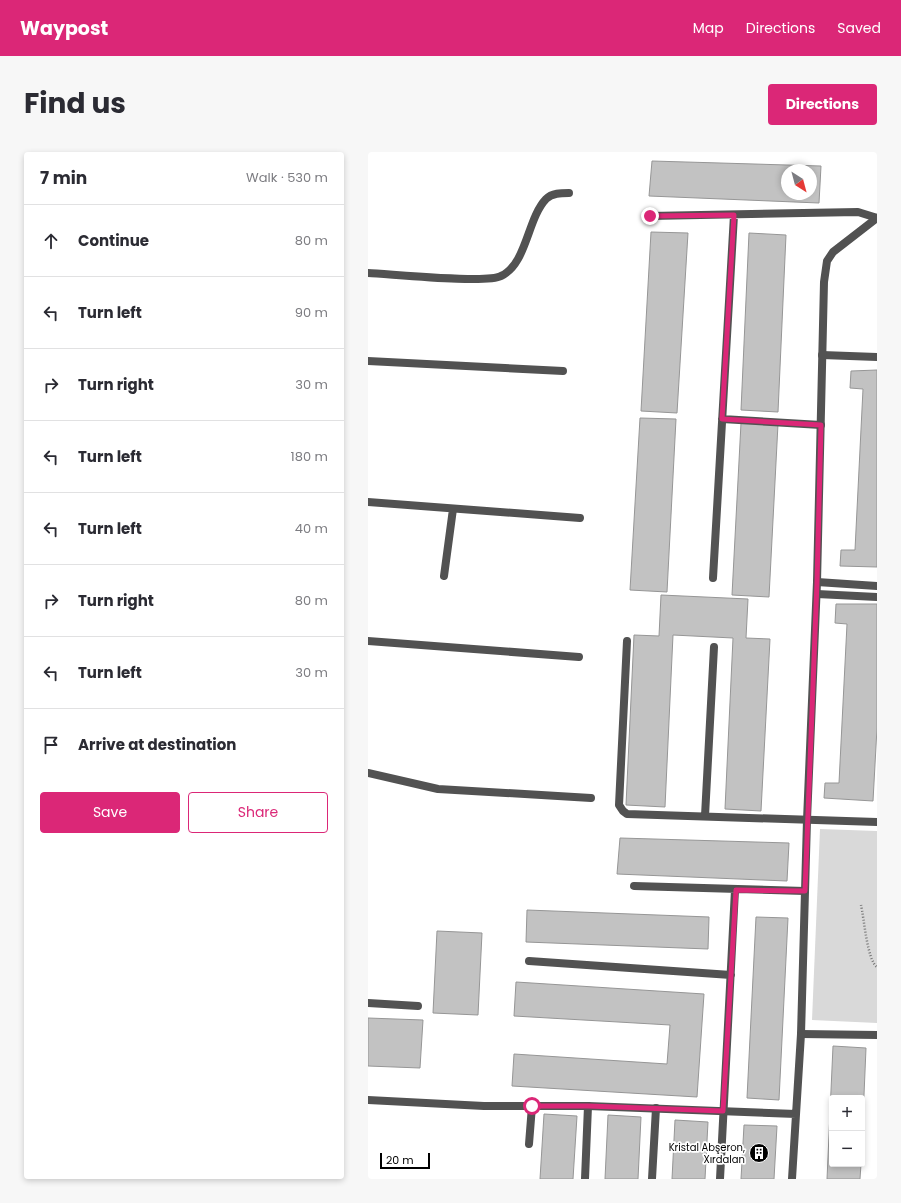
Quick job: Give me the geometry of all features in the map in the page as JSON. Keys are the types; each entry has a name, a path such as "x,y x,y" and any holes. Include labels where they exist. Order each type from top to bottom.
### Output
{"street":[{"path":"368,273 494,280 513,269 540,208 547,198 558,193 569,193"},
{"path":"650,216 858,212 877,218"},
{"path":"713,578 734,215"},
{"path":"792,1179 801,1034 807,820 817,594 824,282 827,261 833,252 877,218"},
{"path":"822,355 877,357"},
{"path":"368,361 563,371"},
{"path":"722,419 821,425"},
{"path":"368,502 580,518"},
{"path":"444,576 453,509"},
{"path":"817,582 877,586"},
{"path":"817,594 877,597"},
{"path":"368,641 579,657"},
{"path":"626,641 619,805 627,814 877,822"},
{"path":"705,816 714,647"},
{"path":"368,773 438,789 591,798"},
{"path":"634,886 805,891"},
{"path":"720,1179 736,890"},
{"path":"529,961 731,975"},
{"path":"368,1003 418,1006"},
{"path":"801,1034 877,1035"},
{"path":"368,1100 441,1105 588,1106 796,1114"},
{"path":"529,1144 532,1106"},
{"path":"585,1179 588,1106"},
{"path":"652,1179 656,1108"}],"path":[{"path":"861,904 870,952 874,965 877,967"}],"shaded area":[{"path":"820,829 877,831 877,1023 812,1020"}],"building":[{"path":"652,161 781,165 781,200 817,200 817,166 821,166 819,203 649,196"},
{"path":"651,232 688,233 677,413 641,411"},
{"path":"749,233 786,235 778,412 741,410"},
{"path":"877,370 877,567 840,566 841,550 855,550 863,389 850,388 851,371"},
{"path":"640,418 676,419 667,592 630,590"},
{"path":"741,423 778,424 769,597 732,595"},
{"path":"661,595 748,599 746,638 770,639 761,811 725,809 733,638 673,635 665,807 626,805 634,635 659,636"},
{"path":"836,604 877,604 877,728 873,801 824,798 825,783 839,783 847,624 835,623"},
{"path":"620,838 789,843 787,881 617,874"},
{"path":"527,910 709,917 708,949 526,942"},
{"path":"756,917 788,918 779,1100 747,1098"},
{"path":"437,931 482,933 478,1015 433,1013"},
{"path":"516,982 704,994 697,1097 512,1086 514,1054 667,1064 670,1025 514,1016"},
{"path":"368,1018 423,1020 420,1068 368,1066"},
{"path":"833,1046 866,1048 864,1095 831,1095"},
{"path":"544,1114 577,1116 573,1179 540,1179"},
{"path":"608,1115 641,1117 638,1179 605,1179"},
{"path":"675,1120 708,1122 705,1179 672,1179"},
{"name":"Kristal Abşeron, Xırdalan","path":"744,1125 777,1126 774,1179 741,1179"},
{"path":"829,1135 829,1167 861,1167 860,1179 827,1179"}],"place":[{"name":"Kristal Abşeron, Xırdalan","path":"759,1153"}],"route":[{"path":"532,1106 588,1106 723,1111 736,890 805,891 817,582 821,425 722,419 734,215 650,216"}]}
